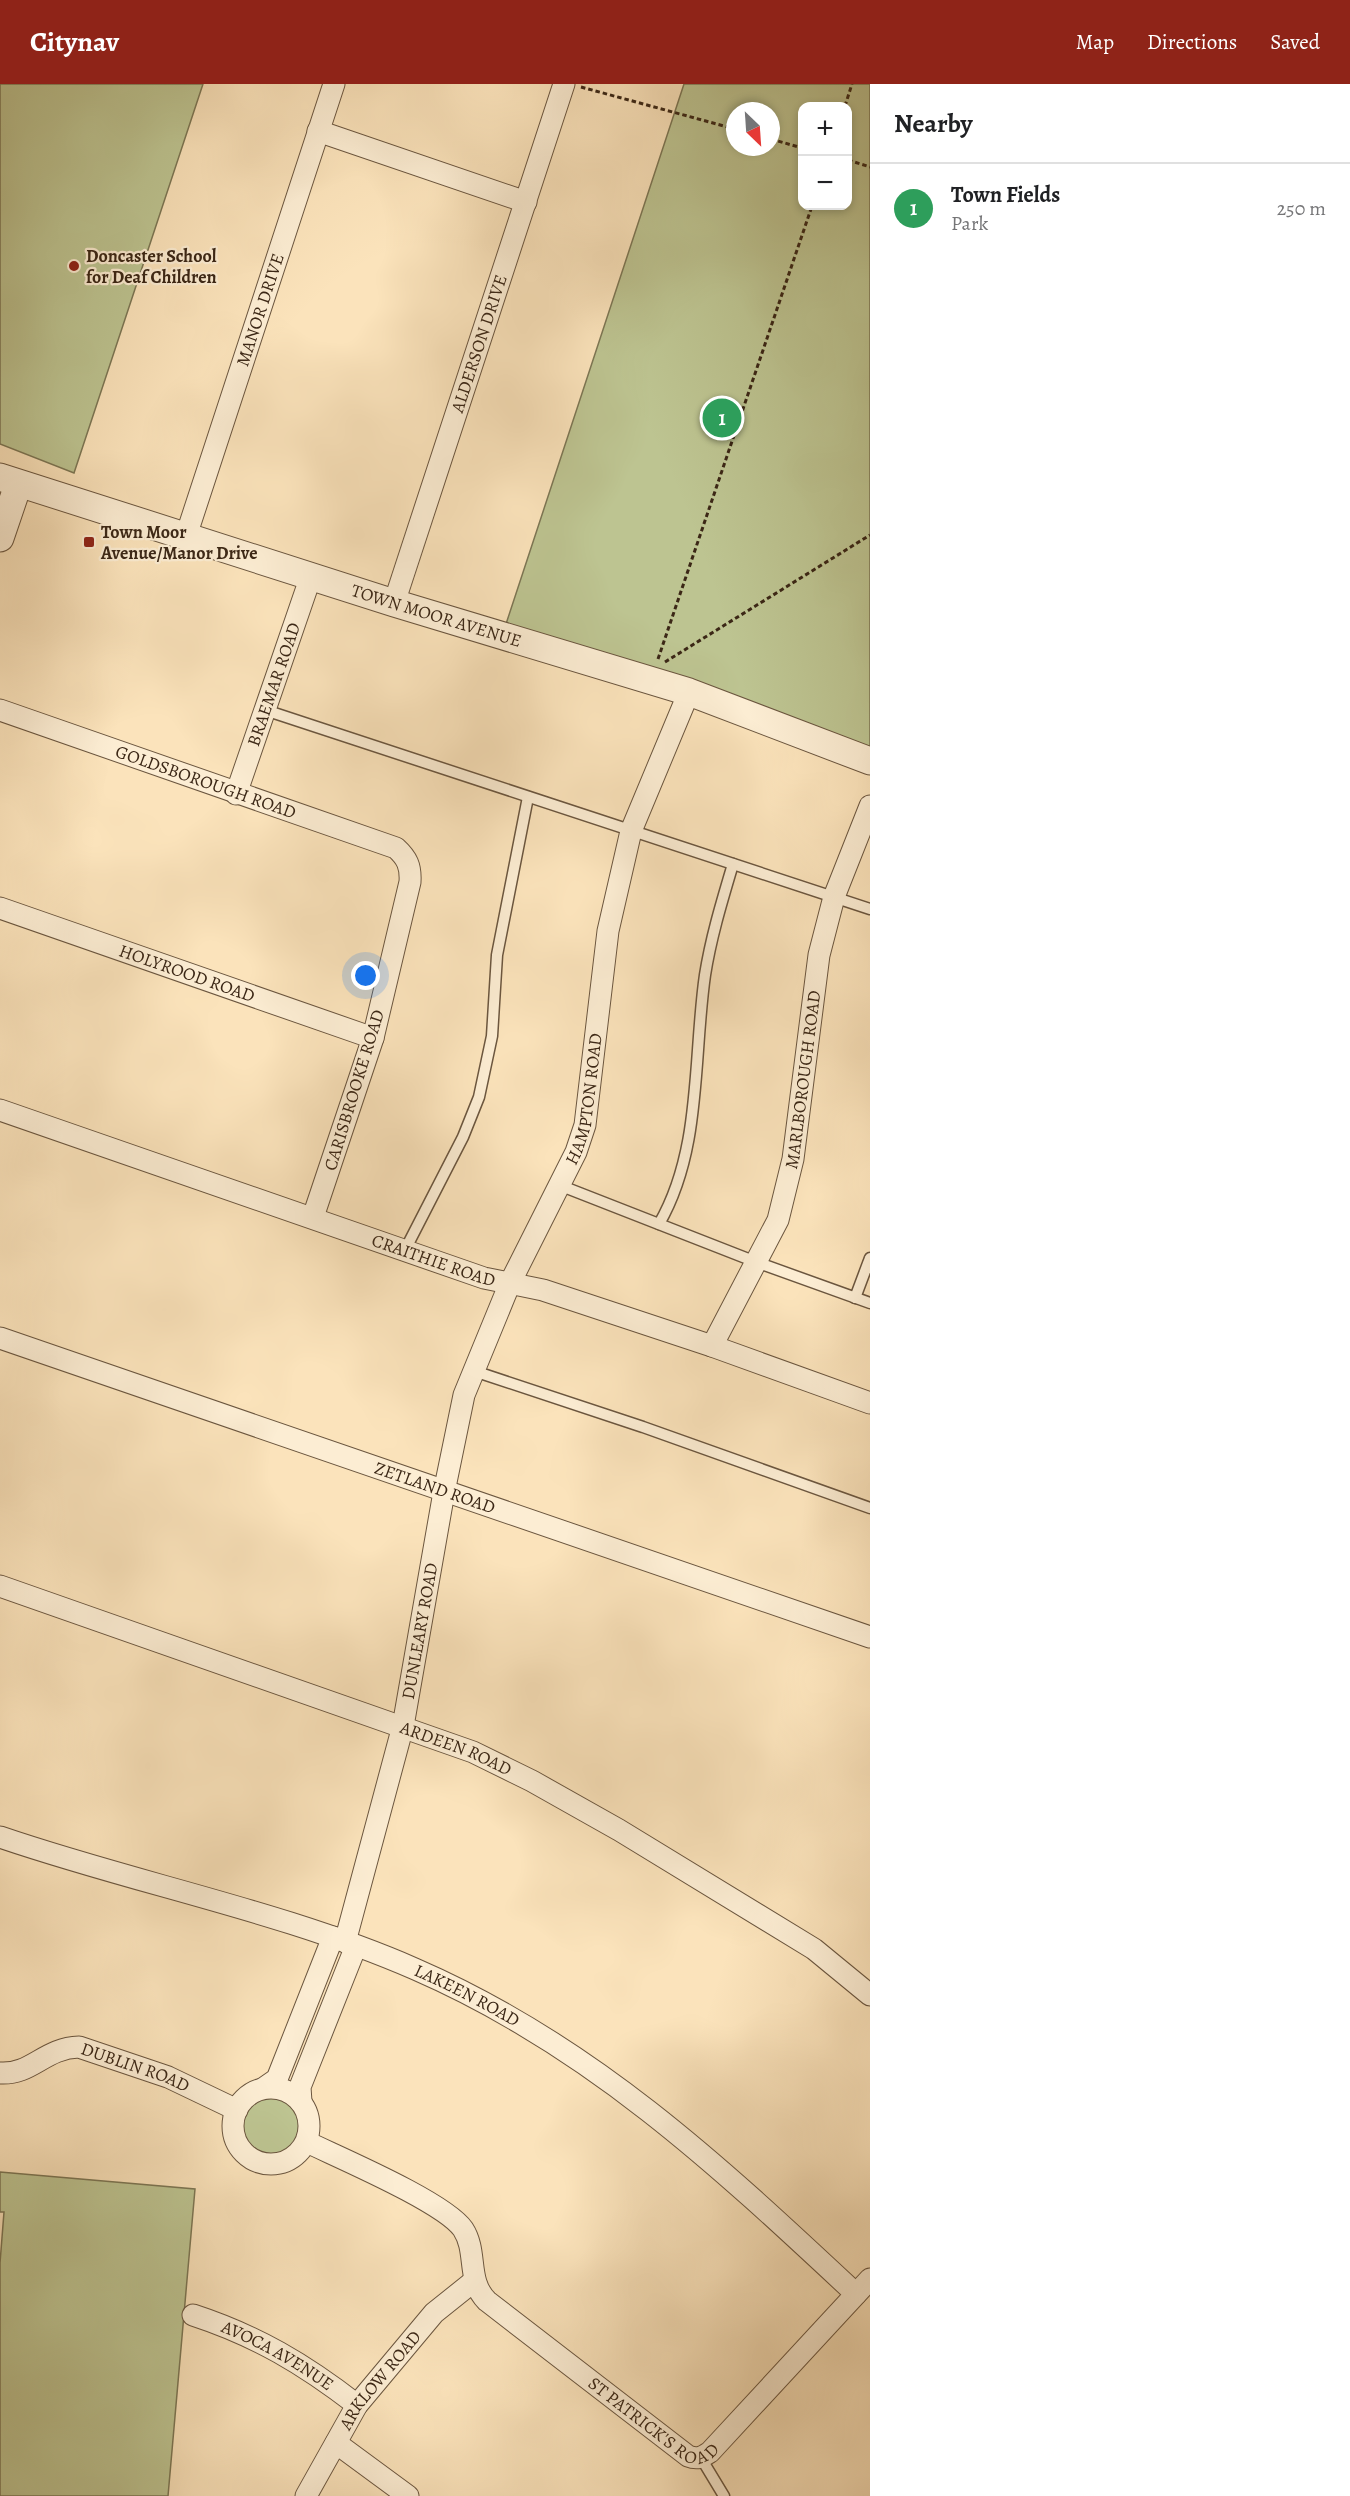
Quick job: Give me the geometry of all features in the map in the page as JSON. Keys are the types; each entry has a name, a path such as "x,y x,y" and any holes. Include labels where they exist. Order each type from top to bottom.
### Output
{"street":[{"name":"MANOR DRIVE","path":"186,536 334,84"},
{"name":"ALDERSON DRIVE","path":"394,603 564,84"},
{"path":"318,131 526,202"},
{"path":"0,538 9,481"},
{"name":"TOWN MOOR AVENUE","path":"9,481 394,603 689,692 870,761"},
{"name":"BRAEMAR ROAD","path":"236,794 310,576"},
{"name":"HAMPTON ROAD","path":"444,1492 464,1395 510,1283 576,1152 585,1125 608,931 631,831 689,692"},
{"name":"GOLDSBOROUGH ROAD","path":"0,710 396,848 406,857"},
{"name":"MARLBOROUGH ROAD","path":"712,1346 778,1220 793,1159 819,955 834,897 870,806"},
{"name":"CARISBROOKE ROAD","path":"313,1217 373,1038 410,882 411,869 406,857"},
{"name":"HOLYROOD ROAD","path":"0,908 373,1038"},
{"name":"CRAITHIE ROAD","path":"0,1110 484,1278 543,1290 870,1402"},
{"name":"ZETLAND ROAD","path":"0,1338 870,1637"},
{"name":"DUNLEARY ROAD","path":"301,2102 300,2087 345,1942 403,1726 444,1492"},
{"name":"ARDEEN ROAD","path":"0,1586 473,1752 532,1781 619,1830 814,1949 870,1995"},
{"name":"LAKEEN ROAD","path":"0,1837 345,1942 452,1986 543,2036 605,2077 689,2142 863,2286"},
{"name":"DUNLEARY ROAD","path":"264,2088 277,2079 345,1942"},
{"name":"DUBLIN ROAD","path":"0,2073 20,2071 50,2052 65,2047 79,2047 168,2077 237,2110"},
{"path":"264,2088 289,2092 301,2102 310,2122 307,2142 295,2157 282,2164 259,2163 246,2155 238,2145 233,2133 237,2110 250,2094 264,2088"},
{"path":"307,2142 416,2196 451,2217 467,2235 474,2281"},
{"name":"ST PATRICK'S ROAD","path":"474,2281 487,2301 688,2456 701,2458 710,2452 863,2286"},
{"name":"ARKLOW ROAD","path":"306,2496 357,2405 434,2313 474,2281"},
{"name":"AVOCA AVENUE","path":"193,2315 238,2330 310,2369 357,2405"},
{"path":"336,2442 408,2496"}],"lane":[{"path":"265,710 870,909"},
{"path":"405,1250 454,1156 479,1097 492,1036 497,955 528,796"},
{"path":"658,1224 671,1202 680,1177 692,1108 705,975 715,924 733,864"},
{"path":"559,1185 756,1262 870,1303"},
{"path":"855,1298 870,1258"},
{"path":"474,1371 643,1427 870,1508"},
{"path":"701,2458 724,2496"}],"path":[{"path":"572,84 726,127"},
{"path":"846,102 852,84"},
{"path":"780,142 798,147"},
{"path":"852,161 870,167"},
{"path":"654,669 811,210"},
{"path":"664,663 870,535"}],"green space":[{"name":"Doncaster School for Deaf Children","path":"0,84 203,84 74,473 0,444"},
{"path":"684,84 870,84 870,761 504,630"},
{"path":"265,2098 277,2098 287,2102 296,2111 300,2133 292,2148 277,2156 265,2156 255,2152 246,2143 242,2133 242,2121 246,2111 255,2102"},
{"path":"0,2172 195,2189 168,2496 0,2496 0,2263 4,2212 0,2212"}],"place":[{"name":"Doncaster School for Deaf Children","path":"74,266"},
{"name":"Town Fields","path":"722,418"},
{"name":"Town Moor Avenue/Manor Drive","path":"89,542"}]}
